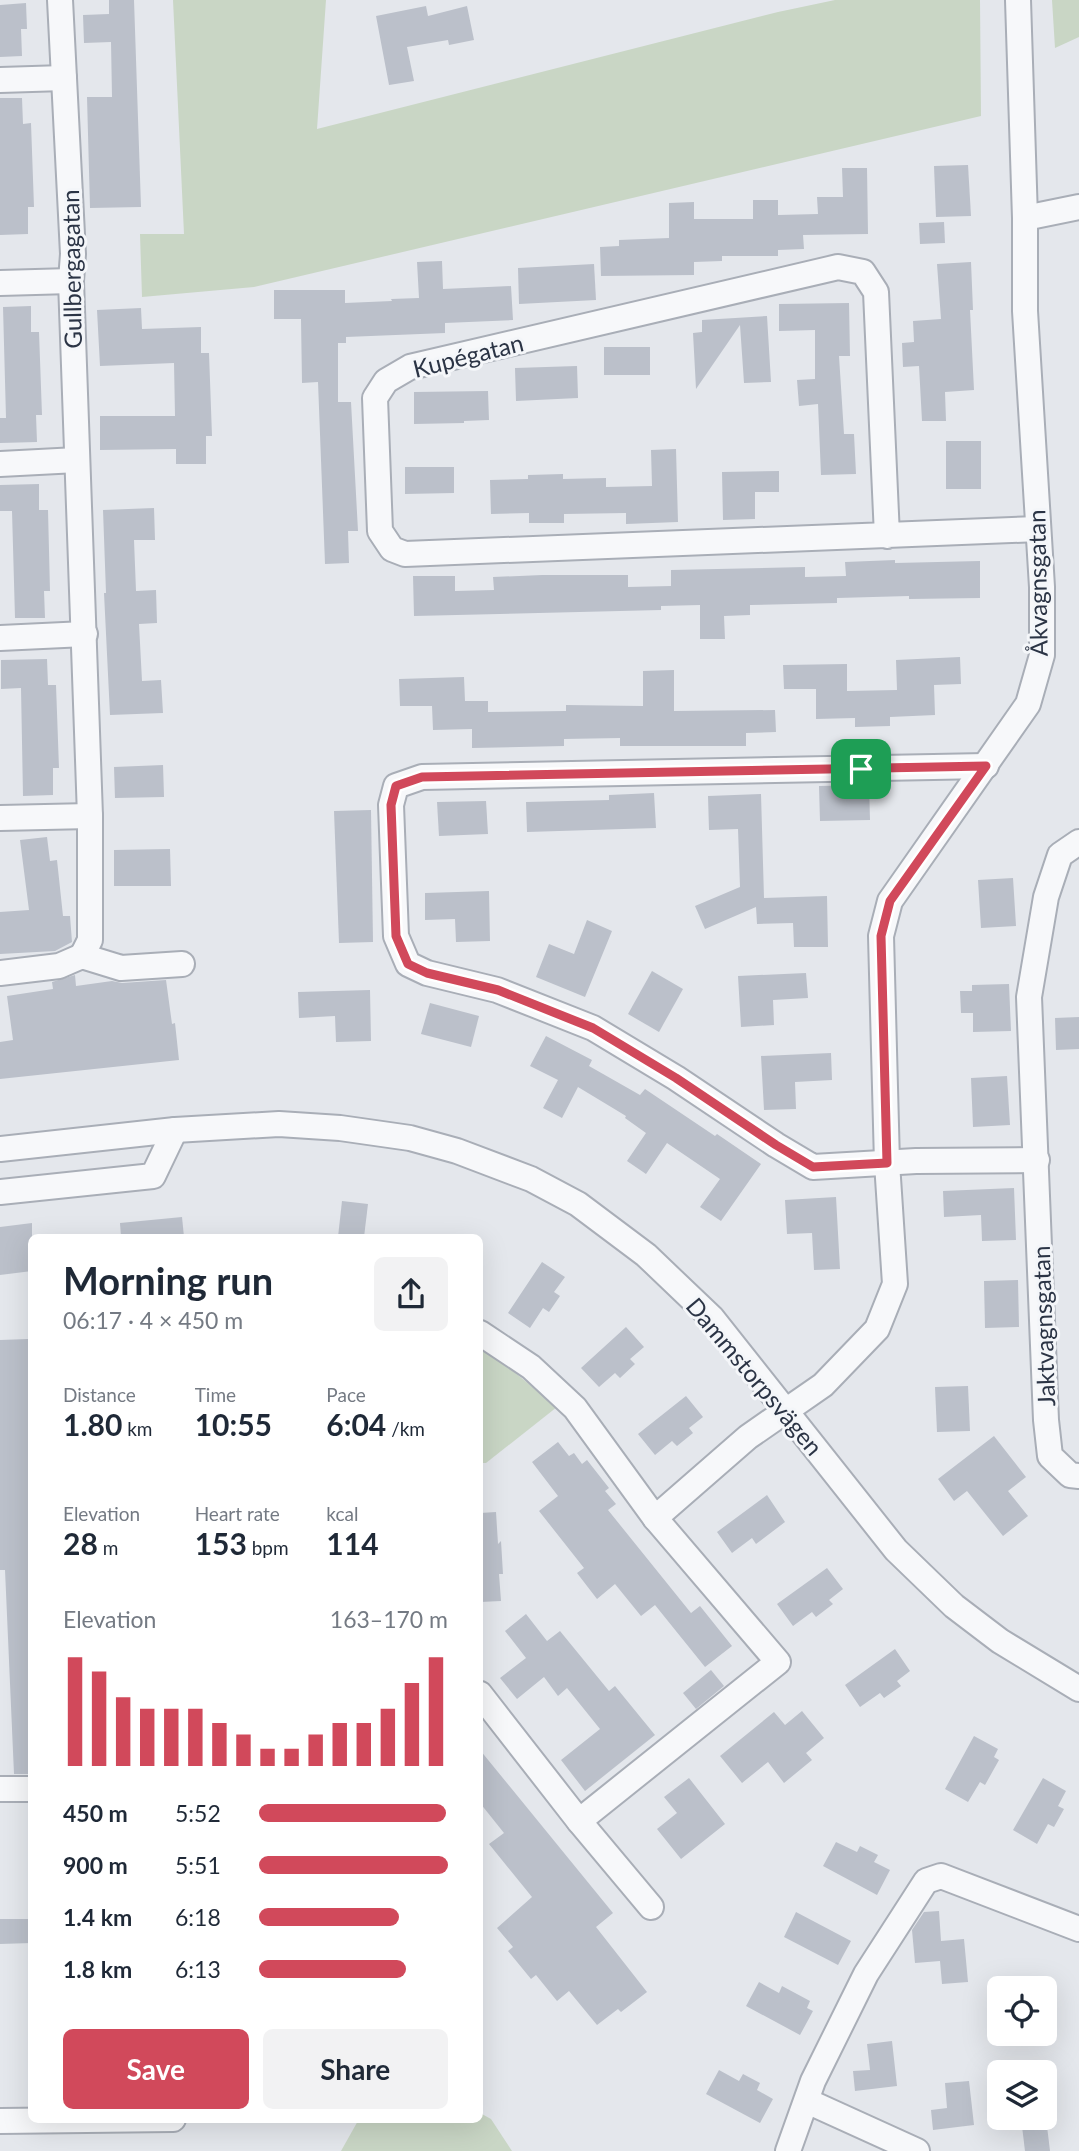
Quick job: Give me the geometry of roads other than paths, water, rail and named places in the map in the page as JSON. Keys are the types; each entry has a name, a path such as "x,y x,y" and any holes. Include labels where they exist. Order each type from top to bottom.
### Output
{"street":[{"name":"Gullbergagatan","path":"60,0 74,254 71,281 90,816 90,940 82,956"},
{"name":"Åkvagnsgatan","path":"655,1518 748,1437 823,1385 877,1329 895,1284 887,1163 881,936 890,901 1028,704 1042,655 1042,587 1025,311 1018,0"},
{"path":"0,80 64,78"},
{"path":"1025,218 1079,206"},
{"name":"Kupégatan","path":"887,536 876,292 863,272 838,267 410,367 386,381 374,398 380,531 392,548 405,554 887,536 1038,529"},
{"path":"0,283 71,281"},
{"path":"0,464 77,460"},
{"path":"0,638 85,634"},
{"path":"986,766 422,777 396,786 391,805 396,936 408,964 427,973 498,990 593,1028 813,1167 1037,1160"},
{"path":"0,818 90,816"},
{"name":"Jaktvagnsgatan","path":"1079,842 1060,855 1046,897 1029,997 1046,1420 1050,1456 1070,1475 1079,1476"},
{"path":"0,973 60,966 82,956 121,968 182,964"},
{"name":"Dammstorpsvägen","path":"0,1149 175,1130 270,1124 340,1128 410,1138 531,1179 578,1204 646,1255 712,1318 897,1550 944,1596 1000,1641 1079,1689"},
{"path":"0,1192 153,1176 175,1130"},
{"path":"483,1335 531,1367 575,1408 655,1518 778,1662 579,1821"},
{"path":"483,1698 579,1821 651,1907"},
{"path":"0,1789 28,1789"},
{"path":"789,2151 813,2081 866,1974 926,1881 941,1876 1079,1929"},
{"path":"807,2101 917,2151"},
{"path":"0,2121 28,2121"}]}
